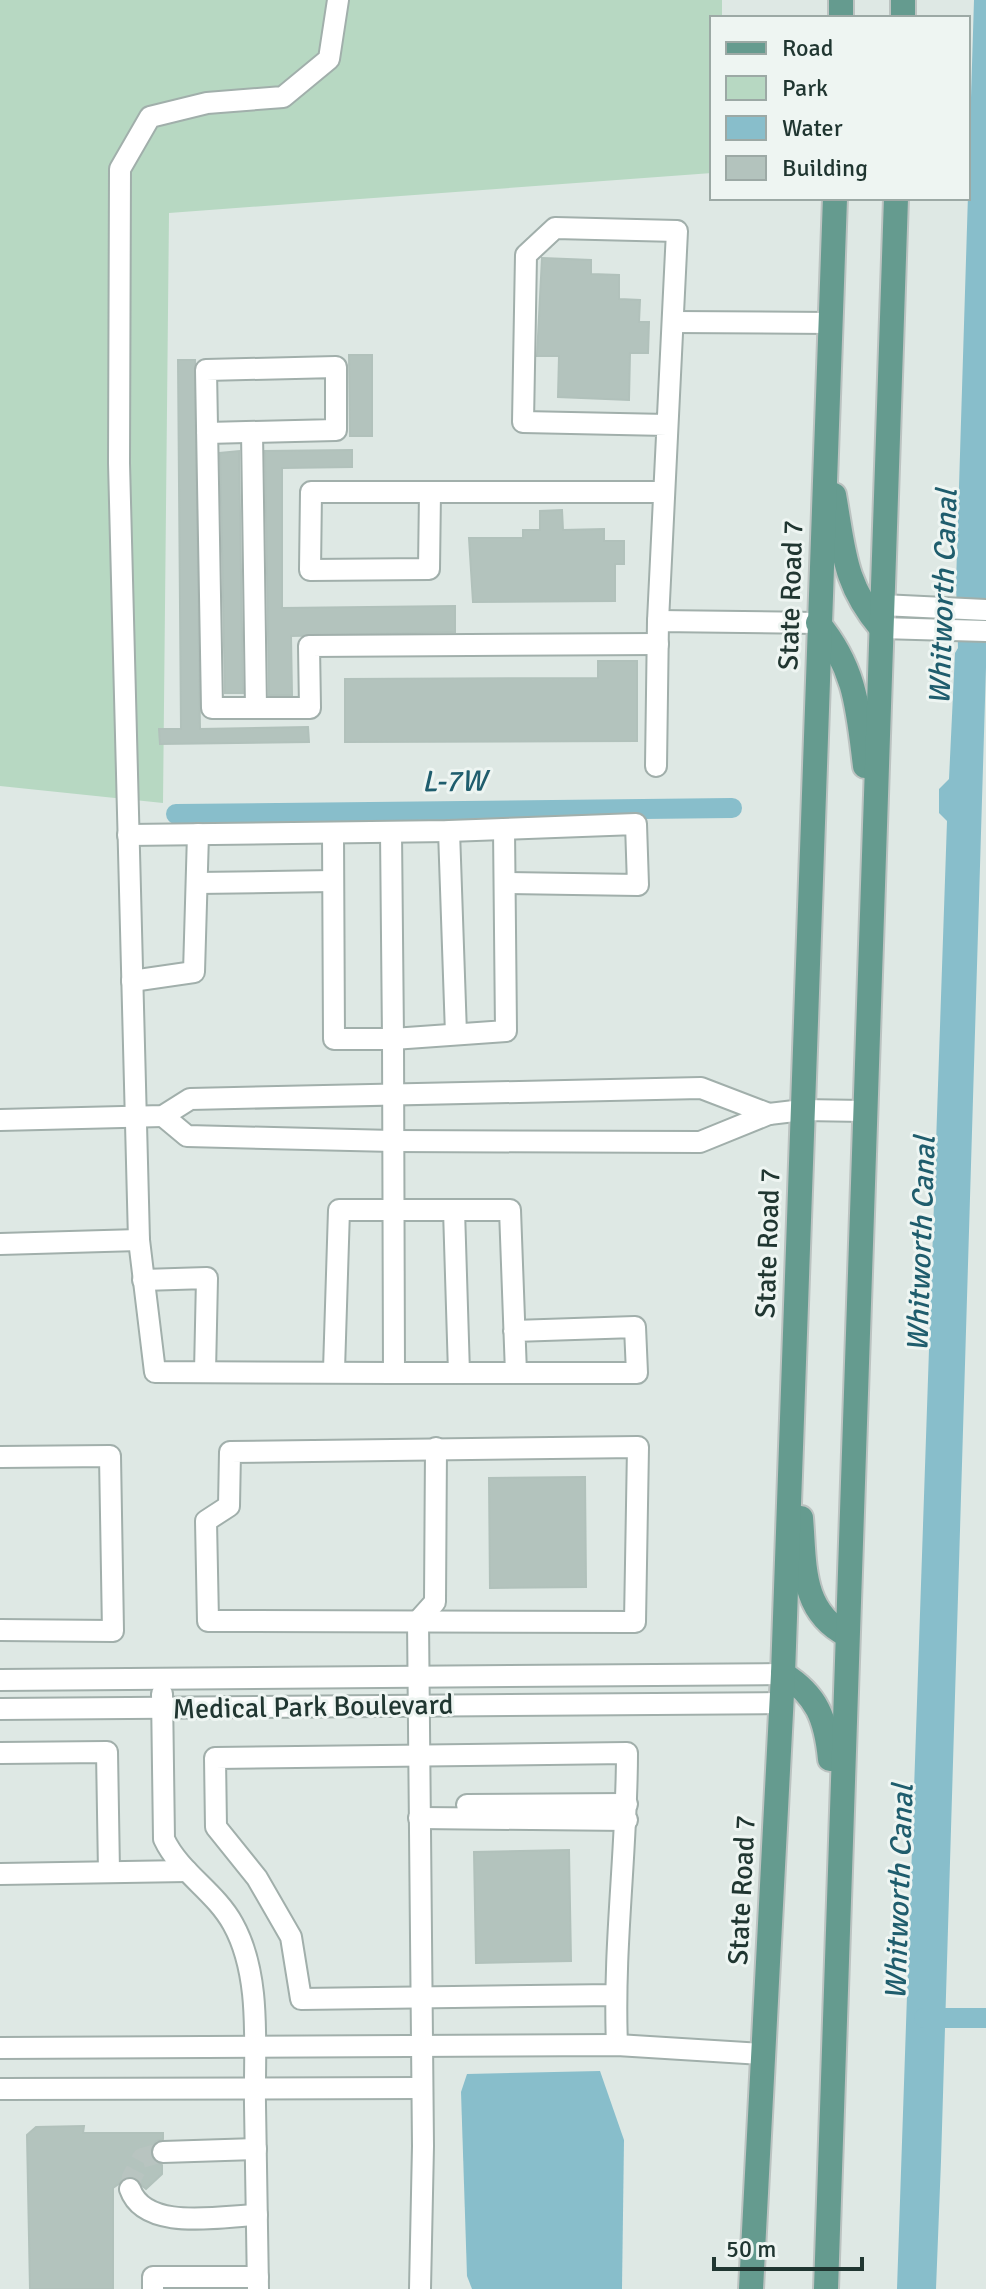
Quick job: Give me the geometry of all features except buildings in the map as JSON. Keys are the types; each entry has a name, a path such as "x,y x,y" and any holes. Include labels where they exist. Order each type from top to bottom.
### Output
{"main road":[{"name":"State Road 7","path":"751,2289 783,1674 835,200"},
{"path":"826,2289 896,200"},
{"path":"826,445 849,581 863,607 881,617"},
{"path":"818,623 845,661 856,695 874,844"},
{"path":"791,1404 806,1581 814,1608 828,1625 847,1635"},
{"path":"783,1674 802,1686 816,1701 827,1727 839,1849"}],"street":[{"path":"338,0 329,59 283,97 207,103 150,117 120,169 119,463 139,1240 155,1372 637,1373 635,1327 514,1331"},
{"path":"656,766 658,621 677,231 555,228 526,255 523,422 667,425"},
{"path":"673,322 831,323"},
{"path":"207,433 336,430 336,367 206,370 207,433 212,708 310,708 309,646 658,644"},
{"path":"252,432 256,708"},
{"path":"430,492 429,569 310,570 311,492 430,492 664,492"},
{"path":"881,617 953,608 986,610"},
{"path":"881,617 952,630 986,631"},
{"path":"658,621 818,623"},
{"path":"128,835 449,831 636,824 638,885 507,883"},
{"path":"333,833 334,1039 393,1039 506,1031 507,883 504,829"},
{"path":"449,831 456,1034"},
{"path":"391,832 394,1373"},
{"path":"132,981 194,972 198,834"},
{"path":"197,883 333,881"},
{"path":"0,1120 163,1116 190,1099 701,1088 769,1114"},
{"path":"163,1116 187,1136 393,1141 700,1142 769,1114 803,1110 864,1111"},
{"path":"334,1370 339,1210 510,1210 516,1373"},
{"path":"454,1210 459,1373"},
{"path":"0,1244 139,1240"},
{"path":"143,1280 207,1278 205,1372"},
{"path":"638,1447 635,1622 208,1621 206,1521 229,1506 230,1452 436,1448 638,1447"},
{"path":"420,2289 422,2046 418,1621 435,1602 436,1448"},
{"path":"0,1457 110,1456 113,1631 0,1630"},
{"name":"Medical Park Boulevard","path":"0,1680 783,1674"},
{"path":"625,1675 626,1703"},
{"path":"153,2289 153,2277 258,2283 255,2047 245,1951 233,1924 214,1898 173,1858 164,1839 162,1678"},
{"name":"Medical Park Boulevard","path":"0,1709 781,1703"},
{"path":"0,1753 107,1752 109,1872"},
{"path":"615,1995 301,1999 291,1937 257,1878 216,1827 215,1758 627,1753 627,1812 615,1995 617,2045"},
{"path":"419,1812 627,1812"},
{"path":"0,1874 187,1871"},
{"path":"0,2048 617,2045 762,2054"},
{"path":"0,2089 422,2088"},
{"path":"163,2152 256,2149"},
{"path":"130,2189 134,2201 155,2214 257,2215"}],"green space":[{"path":"0,0 722,0 722,16 710,16 710,173 169,213 163,803 0,786"}],"water":[{"path":"974,0 986,0 986,667 941,2161 936,2289 897,2289 947,821 939,813 939,789 949,779 955,653 958,648 956,584"},
{"path":"600,2071 624,2140 622,2289 472,2289 467,2276 461,2092 467,2074"}],"waterway":[{"name":"L-7W","path":"176,814 732,808"},
{"path":"924,2018 986,2018"}],"tunnel":[{"path":"130,2189 132,2177 142,2158 163,2152"}],"water label":[{"name":"Whitworth Canal","path":"943,597"},
{"name":"Whitworth Canal","path":"921,1244"},
{"name":"Whitworth Canal","path":"899,1892"}]}
